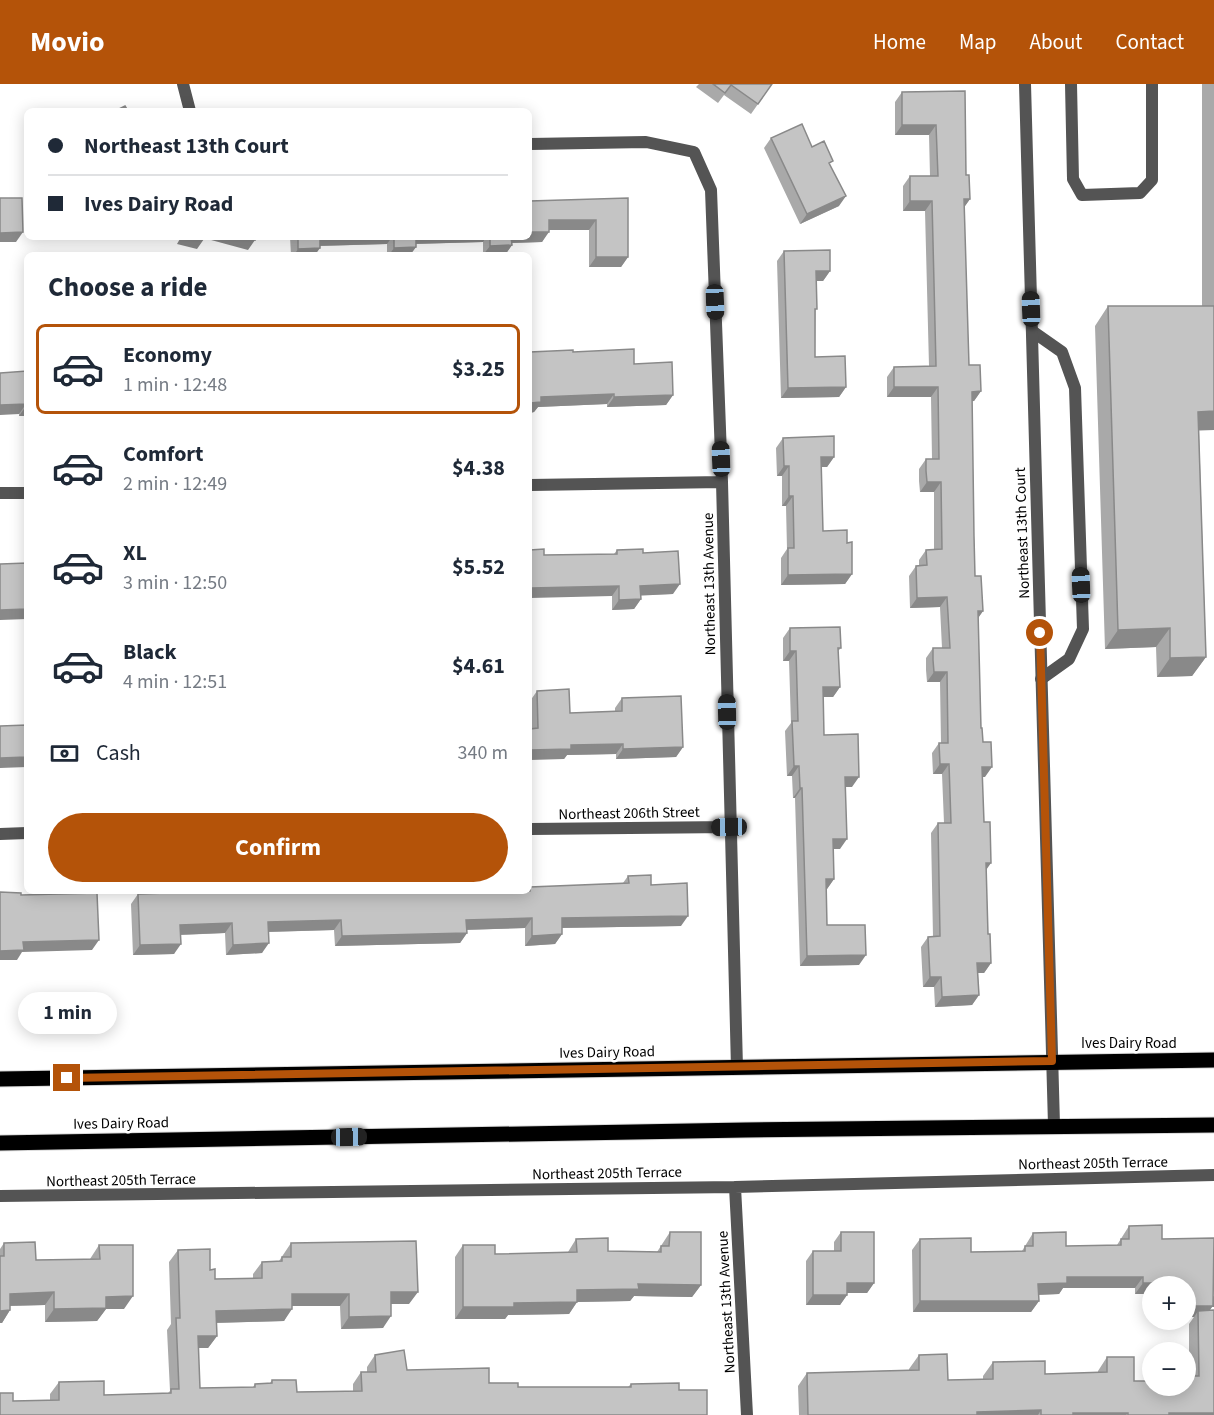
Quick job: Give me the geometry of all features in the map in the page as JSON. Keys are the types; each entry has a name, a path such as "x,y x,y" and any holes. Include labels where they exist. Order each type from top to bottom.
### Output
{"main road":[{"name":"Ives Dairy Road","path":"0,1079 1214,1060"},
{"name":"Ives Dairy Road","path":"0,1143 1054,1125 1214,1125"}],"street":[{"path":"183,84 189,108"},
{"name":"Northeast 13th Court","path":"1025,84 1054,1125"},
{"path":"1071,84 1073,179 1082,195 1140,193 1152,180 1152,84"},
{"name":"Northeast 13th Avenue","path":"532,144 646,142 694,152 711,190 722,482 736,1068"},
{"path":"1032,331 1062,352 1075,387 1083,629 1069,659 1041,679"},
{"path":"532,485 722,482"},
{"path":"0,493 24,493"},
{"name":"Northeast 206th Street","path":"532,829 729,827"},
{"path":"0,834 24,834"},
{"name":"Northeast 205th Terrace","path":"0,1196 735,1187 1214,1175"},
{"name":"Northeast 13th Avenue","path":"735,1187 747,1415"}],"building":[{"path":"713,84 772,84 758,104 731,85 725,93"},
{"path":"965,91 966,175 969,175 970,199 964,199 969,365 980,365 981,391 972,392 974,536 975,576 981,576 983,611 978,611 981,728 983,742 991,742 992,767 982,767 984,822 990,822 991,863 986,863 991,963 977,963 979,995 942,997 941,977 930,977 928,937 940,936 938,823 951,823 949,764 940,764 939,743 948,743 947,672 934,672 933,660 933,648 950,648 947,597 917,598 916,566 927,565 926,550 942,549 941,482 927,482 926,471 926,459 939,459 938,387 894,387 894,367 936,366 932,201 910,201 910,176 938,176 936,125 902,125 902,92"},
{"path":"802,124 812,147 824,141 833,161 829,163 846,196 807,214 771,138"},
{"path":"0,198 22,198 23,232 0,233"},
{"path":"628,198 628,257 596,257 596,220 549,220 549,232 532,232 532,201"},
{"path":"298,240 320,240 320,248 298,249"},
{"path":"394,240 416,240 416,247 394,248"},
{"path":"490,240 511,240 512,245 490,246"},
{"path":"830,250 830,271 816,271 815,357 845,356 846,387 788,388 784,251"},
{"path":"1108,306 1214,306 1214,411 1198,412 1206,657 1170,658 1170,628 1118,630"},
{"path":"634,349 634,364 672,362 673,395 614,397 614,394 541,397 541,402 532,403 532,352 573,350 573,352"},
{"path":"24,371 24,404 0,405 0,373"},
{"path":"834,436 834,457 821,457 823,531 847,530 847,543 852,542 852,574 788,575 788,548 794,548 793,496 789,496 789,466 784,466 783,438"},
{"path":"544,549 544,555 617,554 617,550 643,549 643,553 678,551 680,584 640,586 641,599 619,600 619,586 532,588 532,550"},
{"path":"24,563 24,609 0,610 0,564"},
{"path":"840,627 841,648 838,648 840,687 823,687 824,735 858,734 859,777 845,777 847,839 833,839 834,879 826,879 827,925 865,925 866,955 807,956 802,788 800,788 799,766 794,766 792,721 798,721 796,651 790,651 790,628"},
{"path":"569,689 570,713 622,711 622,698 681,696 683,747 623,749 623,744 571,745 571,749 532,750 532,729 538,728 537,691"},
{"path":"24,725 24,757 0,758 0,726"},
{"path":"651,875 651,885 687,883 688,916 562,918 562,934 532,936 532,918 466,920 467,933 342,936 341,920 268,922 269,943 233,945 232,923 180,925 181,944 140,945 138,894 532,894 532,887 629,883 628,876"},
{"path":"0,892 21,893 21,895 97,894 99,940 23,942 24,950 0,951"},
{"path":"1162,1225 1162,1239 1214,1238 1213,1306 1196,1306 1196,1276 1067,1277 1067,1283 1038,1284 1039,1301 920,1301 920,1239 971,1238 971,1252 1025,1251 1025,1246 1033,1246 1033,1233 1066,1232 1066,1246 1121,1245 1121,1239 1129,1239 1129,1226"},
{"path":"670,1232 701,1232 701,1285 638,1284 639,1289 577,1290 577,1302 514,1303 514,1307 463,1307 463,1245 495,1245 495,1254 577,1252 576,1239 608,1238 608,1251 661,1252 661,1246 669,1246"},
{"path":"841,1232 874,1232 874,1283 847,1283 847,1295 813,1295 813,1251 841,1251"},
{"path":"416,1241 418,1292 391,1292 391,1316 349,1317 349,1294 292,1294 292,1309 216,1311 217,1336 198,1336 200,1388 255,1387 255,1384 272,1383 272,1380 296,1380 297,1392 362,1391 361,1372 376,1372 375,1355 404,1350 407,1370 489,1368 489,1383 518,1383 518,1387 631,1387 631,1384 679,1383 679,1390 707,1390 707,1415 0,1415 0,1393 13,1393 13,1401 59,1400 59,1382 104,1381 104,1395 171,1393 171,1389 179,1389 176,1318 180,1318 178,1250 210,1249 210,1270 215,1269 215,1279 262,1278 262,1262 282,1261 282,1257 291,1257 291,1243"},
{"path":"35,1242 36,1260 100,1259 99,1245 133,1245 133,1296 106,1297 106,1308 54,1309 54,1292 10,1294 10,1310 0,1311 0,1256 4,1256 4,1243"},
{"path":"1214,1310 1214,1413 1041,1415 1041,1410 977,1412 977,1415 808,1415 807,1373 919,1370 919,1355 947,1354 948,1380 993,1379 993,1362 1045,1361 1045,1374 1107,1372 1107,1357 1134,1357 1134,1381 1142,1381 1142,1396 1196,1396 1196,1376 1199,1376 1198,1311"}],"route":[{"path":"67,1078 1052,1061 1040,633"}]}
